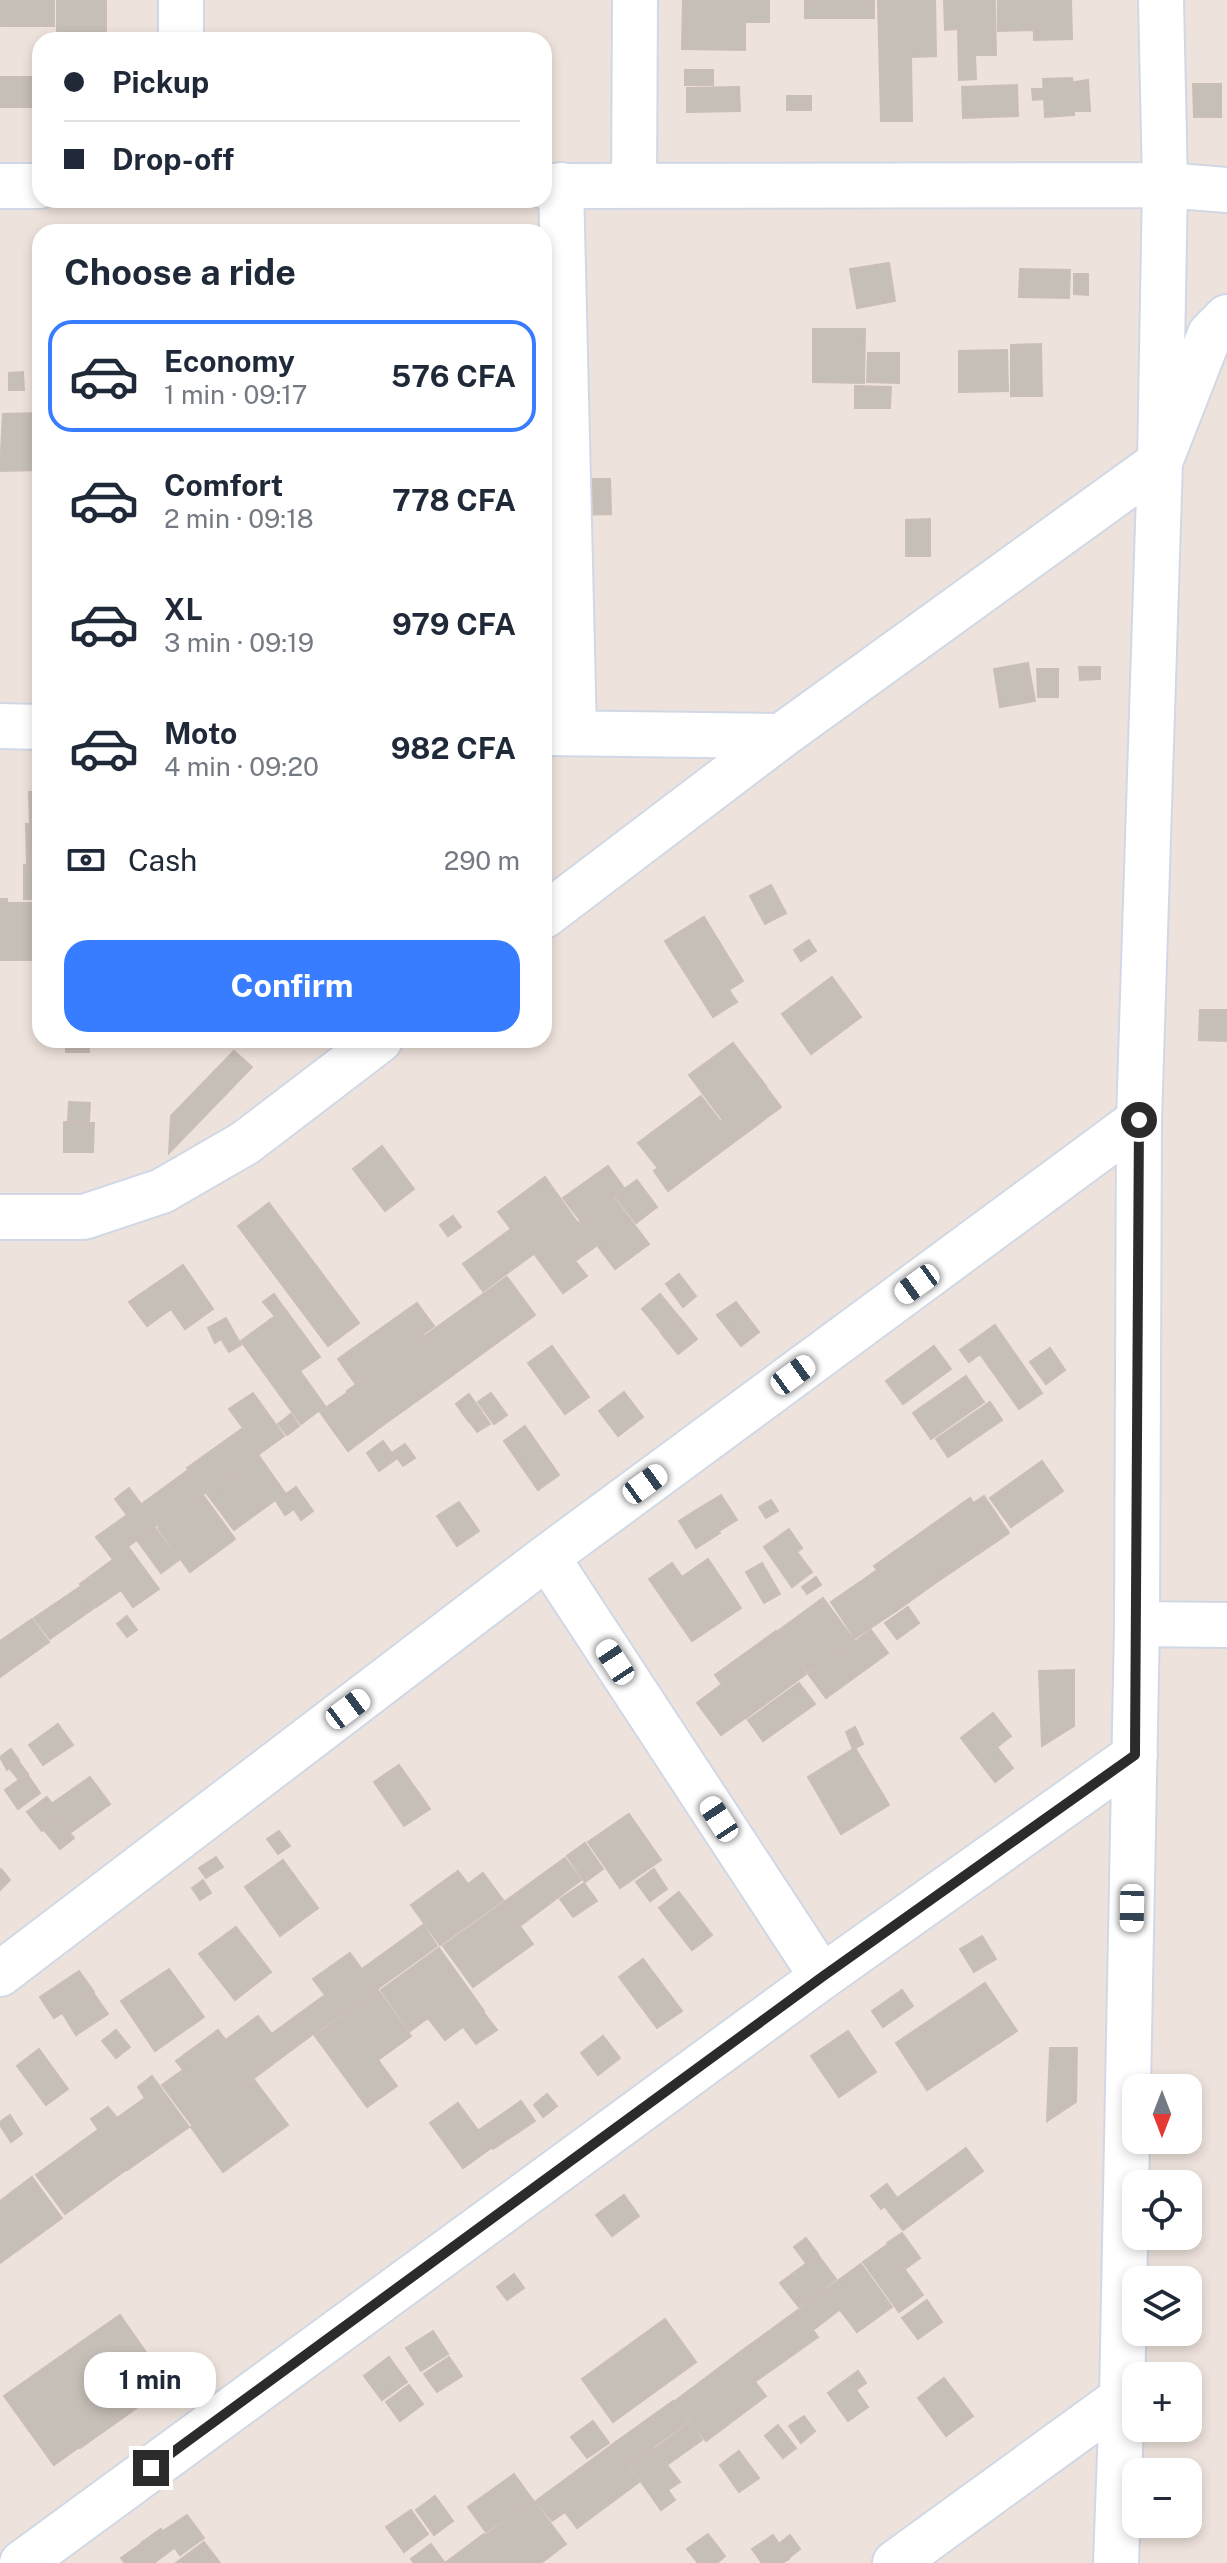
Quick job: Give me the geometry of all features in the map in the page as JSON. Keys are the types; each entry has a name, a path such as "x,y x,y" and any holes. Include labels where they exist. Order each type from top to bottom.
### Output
{"street":[{"path":"181,0 181,32"},
{"path":"634,185 635,0"},
{"path":"1123,2362 1137,1624 1139,1120 1160,462 1165,185 1161,0"},
{"path":"781,736 559,733 552,186 1165,185 1227,190"},
{"path":"0,186 32,186"},
{"path":"552,910 781,736 1160,462 1210,334 1227,317"},
{"path":"0,726 32,727"},
{"path":"0,1217 84,1217 162,1191 245,1143 370,1048"},
{"path":"0,1974 547,1557 1139,1120"},
{"path":"547,1557 822,1977"},
{"path":"1137,1624 1227,1625"},
{"path":"22,2563 822,1977 1135,1755"},
{"path":"895,2563 1122,2398"},
{"path":"1116,2563 1122,2398"}],"building":[{"path":"0,0 54,0 54,26 0,26"},
{"path":"57,0 106,0 106,32 57,32"},
{"path":"683,0 745,0 745,50 682,49"},
{"path":"746,0 769,0 769,22 746,22"},
{"path":"805,0 874,0 874,18 805,18"},
{"path":"878,0 935,0 936,56 911,57 912,121 881,121"},
{"path":"944,0 995,0 996,55 975,55 976,79 959,80 958,29 945,30"},
{"path":"998,0 1031,0 1032,30 998,31"},
{"path":"1033,0 1071,0 1072,39 1034,40"},
{"path":"685,70 713,70 713,85 685,85"},
{"path":"0,77 32,77 32,107 0,107"},
{"path":"1072,78 1074,115 1045,117 1043,79"},
{"path":"1088,80 1090,111 1075,111 1074,82"},
{"path":"1193,84 1221,84 1221,117 1194,117"},
{"path":"1017,85 1018,116 963,118 962,87"},
{"path":"739,87 740,111 687,112 687,88"},
{"path":"1032,89 1042,89 1043,99 1033,100"},
{"path":"787,96 811,96 811,110 787,110"},
{"path":"889,263 895,301 857,308 850,269"},
{"path":"1020,269 1070,270 1069,298 1019,297"},
{"path":"1074,274 1088,274 1088,295 1074,294"},
{"path":"813,329 865,329 864,383 813,382"},
{"path":"1041,344 1042,396 1011,396 1011,345"},
{"path":"1007,350 1008,391 959,392 959,351"},
{"path":"868,353 899,353 899,383 867,382"},
{"path":"23,372 24,390 9,390 9,373"},
{"path":"855,386 891,387 890,408 855,408"},
{"path":"32,413 32,470 0,471 3,414"},
{"path":"579,479 610,479 611,514 580,515"},
{"path":"930,519 930,556 906,556 906,520"},
{"path":"1028,663 1035,701 1000,707 994,669"},
{"path":"1079,667 1100,667 1100,679 1080,680"},
{"path":"1037,669 1058,669 1058,697 1038,697"},
{"path":"29,792 32,792 32,823"},
{"path":"26,824 32,824 32,864 27,864"},
{"path":"24,865 32,865 32,899 24,899"},
{"path":"771,885 786,913 765,924 750,896"},
{"path":"0,899 7,899 8,960 0,960"},
{"path":"8,903 32,903 32,960 9,960"},
{"path":"704,917 743,981 729,990 737,1002 713,1017 665,941"},
{"path":"809,940 816,951 801,961 794,950"},
{"path":"832,977 861,1017 811,1054 782,1014"},
{"path":"1200,1010 1227,1010 1227,1041 1199,1040"},
{"path":"733,1043 766,1086 722,1119 689,1075"},
{"path":"66,1048 89,1048 89,1052 66,1052"},
{"path":"234,1051 252,1067 169,1153 171,1116"},
{"path":"766,1087 781,1107 668,1191 654,1171"},
{"path":"701,1096 720,1121 657,1167 638,1143"},
{"path":"69,1102 90,1103 89,1122 68,1121"},
{"path":"64,1122 94,1123 93,1152 64,1152"},
{"path":"382,1146 414,1189 385,1211 353,1169"},
{"path":"608,1166 624,1188 580,1220 563,1198"},
{"path":"545,1177 577,1222 483,1291 463,1264 511,1229 498,1212"},
{"path":"637,1180 657,1207 636,1223 615,1196"},
{"path":"613,1197 649,1244 615,1269 580,1222"},
{"path":"269,1203 359,1323 328,1346 238,1226"},
{"path":"453,1216 461,1227 448,1236 440,1225"},
{"path":"578,1222 596,1246 575,1261 587,1276 563,1293 535,1255"},
{"path":"183,1265 213,1309 185,1329 171,1309 147,1326 129,1302"},
{"path":"679,1274 696,1296 683,1307 666,1284"},
{"path":"507,1277 535,1315 454,1374 426,1335"},
{"path":"274,1294 284,1308 274,1315 263,1302"},
{"path":"660,1294 679,1317 661,1332 642,1309"},
{"path":"736,1302 759,1332 741,1346 717,1315"},
{"path":"417,1303 434,1326 355,1383 338,1359"},
{"path":"285,1309 320,1357 300,1371 325,1406 301,1424 241,1341"},
{"path":"226,1318 241,1345 229,1352 221,1339 215,1343 208,1328"},
{"path":"680,1318 697,1339 678,1354 661,1333"},
{"path":"995,1325 1042,1393 1019,1409 980,1354 969,1362 960,1350"},
{"path":"424,1335 453,1375 376,1430 347,1391"},
{"path":"552,1346 589,1397 565,1414 528,1363"},
{"path":"934,1346 951,1369 903,1404 886,1381"},
{"path":"1050,1348 1065,1370 1046,1384 1030,1362"},
{"path":"966,1376 984,1402 931,1439 913,1413"},
{"path":"624,1392 643,1417 618,1436 599,1411"},
{"path":"253,1393 284,1436 205,1493 187,1468 243,1428 229,1409"},
{"path":"347,1393 375,1431 348,1451 320,1412"},
{"path":"491,1393 507,1415 494,1424 478,1402"},
{"path":"469,1394 482,1412 469,1422 456,1404"},
{"path":"990,1402 1002,1420 948,1457 936,1439"},
{"path":"291,1414 299,1426 287,1435 278,1424"},
{"path":"483,1414 490,1424 477,1432 470,1422"},
{"path":"525,1426 559,1475 538,1490 504,1441"},
{"path":"383,1441 396,1459 379,1471 367,1453"},
{"path":"405,1444 415,1458 403,1466 393,1452"},
{"path":"259,1456 285,1493 234,1530 207,1494"},
{"path":"1042,1461 1063,1491 1011,1527 990,1498"},
{"path":"187,1471 204,1493 159,1526 143,1503"},
{"path":"296,1487 313,1511 301,1520 294,1509 285,1515 276,1501"},
{"path":"129,1488 157,1525 112,1558 96,1537 127,1515 115,1499"},
{"path":"203,1495 235,1539 190,1572 158,1528"},
{"path":"721,1495 737,1520 719,1531 703,1506"},
{"path":"984,1496 1009,1533 935,1583 911,1547"},
{"path":"970,1498 998,1538 903,1606 874,1566"},
{"path":"771,1500 778,1511 766,1518 759,1507"},
{"path":"459,1502 479,1531 457,1546 437,1516"},
{"path":"703,1506 720,1533 696,1548 679,1521"},
{"path":"155,1528 179,1560 161,1573 137,1540"},
{"path":"789,1529 802,1548 797,1552 812,1572 792,1587 764,1547"},
{"path":"129,1548 159,1589 133,1607 121,1590 96,1607 80,1584"},
{"path":"708,1559 741,1608 692,1641 649,1579 672,1563 682,1577"},
{"path":"762,1563 780,1594 764,1603 746,1572"},
{"path":"876,1571 902,1607 855,1638 831,1602"},
{"path":"816,1577 821,1585 807,1594 802,1587"},
{"path":"80,1587 94,1608 50,1639 34,1618"},
{"path":"823,1598 854,1640 808,1673 778,1631"},
{"path":"908,1607 919,1623 897,1639 885,1623"},
{"path":"127,1616 137,1630 127,1637 117,1624"},
{"path":"32,1619 49,1642 0,1677 0,1641"},
{"path":"871,1630 888,1653 826,1698 809,1675"},
{"path":"776,1631 806,1674 746,1718 715,1675"},
{"path":"1074,1670 1074,1726 1042,1746 1039,1671"},
{"path":"799,1683 815,1704 763,1741 748,1720"},
{"path":"721,1685 745,1718 721,1735 697,1703"},
{"path":"993,1713 1011,1736 997,1747 1013,1768 995,1782 961,1738"},
{"path":"58,1724 73,1745 43,1765 29,1745"},
{"path":"855,1727 863,1744 853,1749 846,1732"},
{"path":"855,1748 889,1805 841,1834 808,1777"},
{"path":"11,1749 19,1760 7,1770 0,1757"},
{"path":"19,1762 28,1774 19,1780 10,1769"},
{"path":"399,1765 430,1809 404,1826 374,1782"},
{"path":"27,1774 40,1793 18,1809 5,1790"},
{"path":"90,1777 110,1804 67,1835 47,1807"},
{"path":"47,1797 62,1816 42,1831 27,1812"},
{"path":"629,1814 661,1860 620,1888 588,1842"},
{"path":"59,1819 74,1838 60,1849 45,1831"},
{"path":"279,1831 290,1846 278,1854 267,1839"},
{"path":"585,1843 603,1869 585,1882 567,1856"},
{"path":"216,1857 223,1867 206,1878 199,1868"},
{"path":"565,1858 581,1880 521,1925 504,1902"},
{"path":"283,1860 318,1908 280,1936 245,1887"},
{"path":"654,1869 667,1889 650,1901 636,1882"},
{"path":"0,1870 10,1880 0,1890"},
{"path":"458,1871 468,1884 483,1873 503,1900 440,1945 411,1905"},
{"path":"203,1880 211,1893 200,1900 192,1888"},
{"path":"584,1883 597,1901 573,1917 560,1899"},
{"path":"679,1892 712,1935 692,1950 659,1908"},
{"path":"503,1903 533,1944 473,1987 443,1946"},
{"path":"423,1925 437,1946 377,1989 362,1969"},
{"path":"236,1927 271,1972 235,2000 199,1954"},
{"path":"982,1936 996,1959 974,1972 960,1949"},
{"path":"439,1948 484,2011 445,2040 428,2018 410,2031 381,1990"},
{"path":"350,1953 376,1989 314,2034 299,2014 325,1995 313,1979"},
{"path":"643,1959 682,2011 657,2028 619,1977"},
{"path":"169,1969 204,2017 155,2051 121,2001"},
{"path":"79,1971 94,1992 54,2018 40,1997"},
{"path":"985,1983 1017,2031 927,2090 896,2043"},
{"path":"378,1990 411,2036 378,2060 397,2086 367,2107 315,2036"},
{"path":"902,1990 913,2006 883,2027 872,2011"},
{"path":"94,1994 108,2014 76,2035 63,2014"},
{"path":"484,2013 497,2030 476,2044 464,2028"},
{"path":"299,2014 313,2034 254,2078 239,2058"},
{"path":"258,2016 271,2033 239,2056 227,2039"},
{"path":"116,2030 130,2047 116,2058 102,2041"},
{"path":"218,2030 254,2079 192,2125 162,2085 183,2070 176,2061"},
{"path":"848,2031 876,2072 839,2097 811,2056"},
{"path":"603,2036 620,2058 598,2075 581,2053"},
{"path":"1050,2048 1077,2048 1076,2102 1047,2121"},
{"path":"39,2049 68,2089 46,2105 17,2066"},
{"path":"152,2076 189,2127 127,2170 91,2119 108,2107 117,2118 145,2098 138,2087"},
{"path":"255,2081 288,2125 223,2172 191,2127"},
{"path":"547,2094 557,2106 543,2117 534,2105"},
{"path":"521,2101 535,2121 493,2149 479,2130"},
{"path":"458,2103 491,2148 463,2168 430,2123"},
{"path":"10,2115 22,2134 11,2142 0,2125"},
{"path":"98,2130 127,2169 65,2214 36,2175"},
{"path":"966,2148 983,2171 903,2230 885,2207"},
{"path":"32,2177 62,2218 0,2263 0,2201"},
{"path":"887,2184 897,2198 881,2209 871,2196"},
{"path":"624,2195 639,2216 612,2236 596,2215"},
{"path":"902,2233 920,2258 905,2269 887,2243"},
{"path":"806,2238 818,2254 806,2263 794,2247"},
{"path":"887,2245 923,2295 899,2312 863,2262"},
{"path":"818,2255 836,2279 799,2307 780,2283"},
{"path":"861,2264 892,2307 857,2332 825,2290"},
{"path":"514,2274 524,2288 507,2300 497,2287"},
{"path":"824,2290 839,2310 814,2329 799,2310"},
{"path":"927,2300 942,2322 918,2339 902,2318"},
{"path":"798,2310 818,2337 756,2381 736,2355"},
{"path":"120,2315 169,2385 80,2448 31,2377"},
{"path":"665,2319 696,2362 613,2422 582,2379"},
{"path":"433,2331 448,2354 421,2371 406,2348"},
{"path":"735,2356 766,2396 706,2441 675,2401"},
{"path":"389,2357 407,2382 382,2400 364,2376"},
{"path":"449,2357 462,2376 437,2392 424,2374"},
{"path":"858,2371 866,2383 856,2390 868,2407 848,2421 828,2393"},
{"path":"30,2378 79,2447 54,2465 4,2396"},
{"path":"944,2378 973,2416 946,2436 918,2398"},
{"path":"409,2385 423,2404 400,2421 386,2402"},
{"path":"673,2401 689,2421 628,2465 613,2444"},
{"path":"804,2416 815,2431 801,2443 789,2426"},
{"path":"593,2421 609,2443 587,2458 571,2437"},
{"path":"690,2423 702,2440 668,2464 656,2448"},
{"path":"778,2425 796,2448 783,2458 765,2436"},
{"path":"612,2445 639,2482 577,2528 565,2512 552,2521 536,2501"},
{"path":"654,2448 680,2482 668,2490 675,2500 661,2510 630,2466"},
{"path":"739,2451 759,2478 739,2492 720,2465"},
{"path":"514,2474 532,2499 486,2532 468,2507"},
{"path":"435,2496 453,2521 434,2535 416,2510"},
{"path":"533,2500 566,2544 541,2563 507,2563 486,2535"},
{"path":"411,2510 428,2534 404,2552 386,2527"},
{"path":"187,2515 204,2538 180,2555 163,2531"},
{"path":"161,2529 174,2548 155,2562 141,2543"},
{"path":"484,2534 506,2563 445,2563"},
{"path":"708,2534 725,2556 717,2563 698,2563 687,2549"},
{"path":"773,2535 789,2559 782,2563 762,2563 752,2549"},
{"path":"790,2535 800,2549 790,2557 780,2543"},
{"path":"204,2542 220,2563 176,2563"},
{"path":"141,2544 154,2562 125,2563 121,2558"},
{"path":"431,2544 444,2562 414,2563 411,2559"}],"route":[{"path":"151,2468 822,1977 1135,1755 1139,1120"}]}
